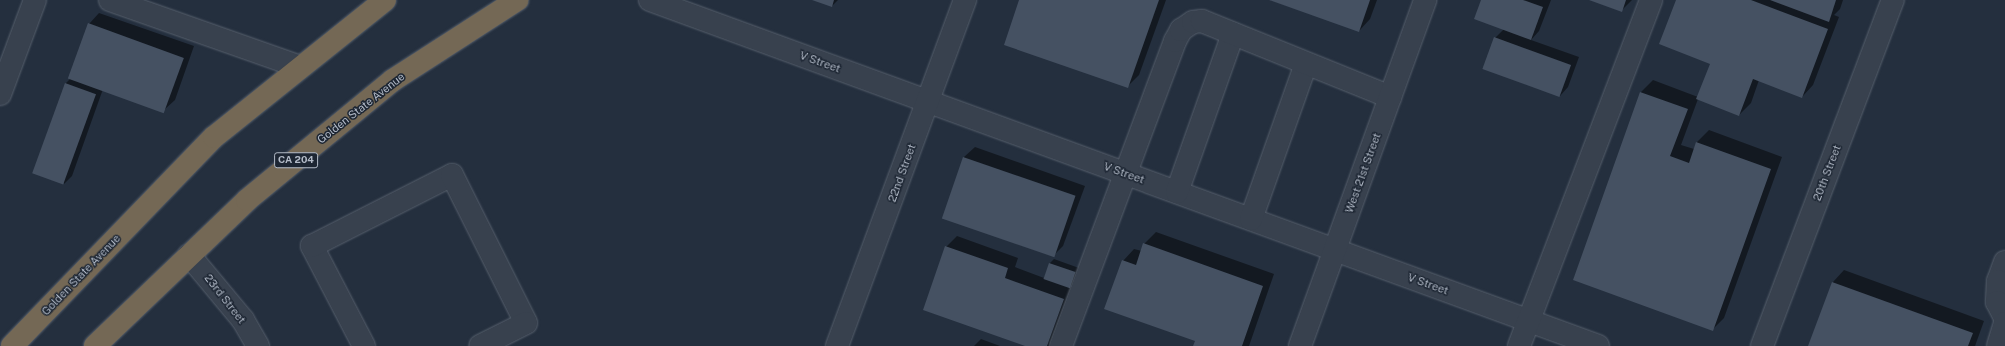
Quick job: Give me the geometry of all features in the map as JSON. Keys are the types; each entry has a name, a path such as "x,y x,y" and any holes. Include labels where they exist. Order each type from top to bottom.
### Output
{"highway":[{"name":"Golden State Avenue","path":"12,346 214,137 385,0"},
{"name":"Golden State Avenue","path":"95,346 247,200 393,80 515,1"}],"street":[{"path":"0,94 36,0"},
{"path":"110,0 300,67"},
{"name":"V Street","path":"650,0 1598,346"},
{"name":"22nd Street","path":"837,346 965,0"},
{"name":"West 21st Street","path":"1300,346 1425,0"},
{"path":"1519,346 1651,0"},
{"name":"20th Street","path":"1762,346 1892,0"},
{"path":"1061,346 1175,41 1181,30 1193,22 1202,22 1390,97"},
{"path":"1177,192 1234,34"},
{"path":"1250,219 1306,64"},
{"path":"364,346 312,246 452,175 526,323 480,346"},
{"name":"23rd Street","path":"189,255 243,320 258,346"},
{"path":"2005,262 1998,281 1997,302 2005,318"},
{"path":"1998,346 2005,323"}],"building":[{"path":"812,0 834,0 832,7"},
{"path":"1019,0 1159,0 1128,88 1004,45"},
{"path":"1269,0 1370,0 1359,32"},
{"path":"1481,0 1523,0 1543,7 1531,40 1474,19"},
{"path":"1589,0 1626,0 1622,12"},
{"path":"1676,0 1751,0 1828,29 1802,98 1753,79 1739,116 1696,99 1710,64 1659,44"},
{"path":"1770,0 1836,0 1829,22"},
{"path":"88,23 184,58 164,113 68,78"},
{"path":"1494,37 1571,65 1559,97 1482,69"},
{"path":"65,83 96,94 63,184 32,173"},
{"path":"1640,92 1688,109 1670,156 1689,163 1696,142 1771,169 1713,331 1573,280"},
{"path":"963,157 1076,196 1054,257 942,218"},
{"path":"1143,243 1263,286 1242,346 1193,346 1195,341 1104,309 1122,260 1136,265"},
{"path":"945,246 1008,268 1005,278 1064,299 1047,346 1025,346 923,310"},
{"path":"1049,263 1075,272 1070,288 1043,279"},
{"path":"1832,282 1973,333 1968,346 1808,346"}]}
